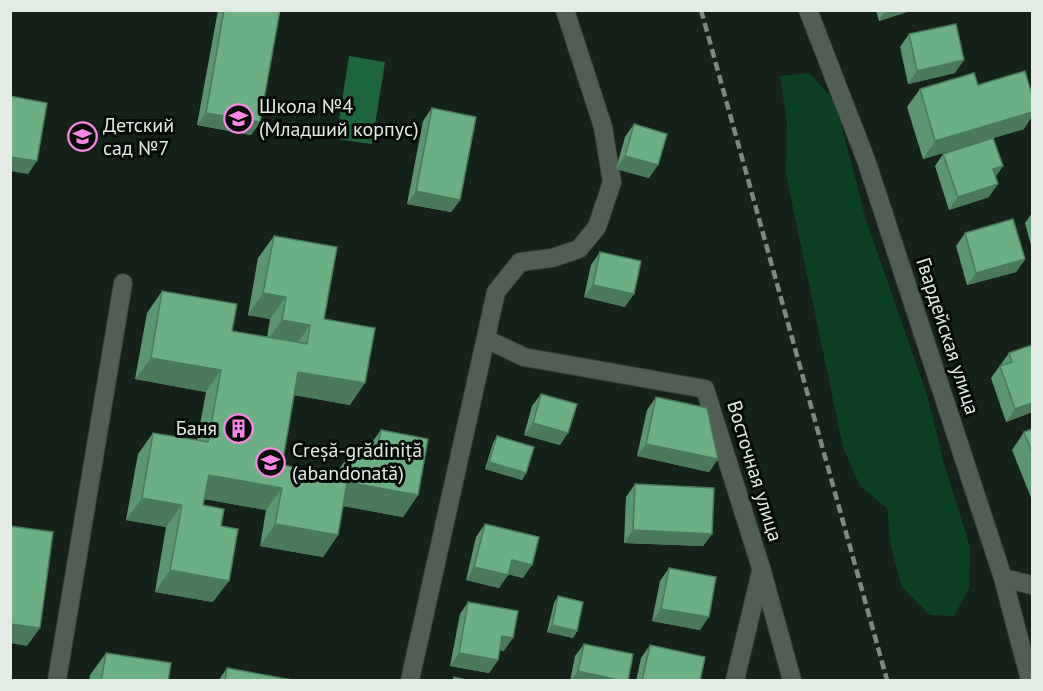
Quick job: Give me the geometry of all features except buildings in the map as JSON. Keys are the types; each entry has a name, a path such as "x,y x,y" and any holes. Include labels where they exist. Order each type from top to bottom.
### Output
{"street":[{"path":"410,681 496,292 520,262 552,258 579,249 597,227 612,182 603,127 565,10"},
{"name":"Гвардейская улица","path":"808,10 866,160 1003,578 1030,681"},
{"path":"57,681 123,283"},
{"name":"Восточная улица","path":"486,339 524,357 705,389 761,568 792,681"},
{"path":"735,681 761,568"},
{"path":"1003,578 1032,585"}],"shaded area":[{"path":"349,56 385,62 372,144 336,139"},
{"path":"809,73 835,101 866,220 927,395 944,464 970,547 969,588 954,616 930,615 902,587 891,547 887,508 860,486 843,447 786,174 787,122 780,76"}],"railway":[{"path":"701,10 887,680"}],"place":[{"name":"Школа №4 (Младший корпус)","path":"238,118"},
{"name":"Детский сад №7","path":"82,137"},
{"name":"Баня","path":"238,428"},
{"name":"Creșă-grădiniță (abandonată)","path":"271,462"}]}
